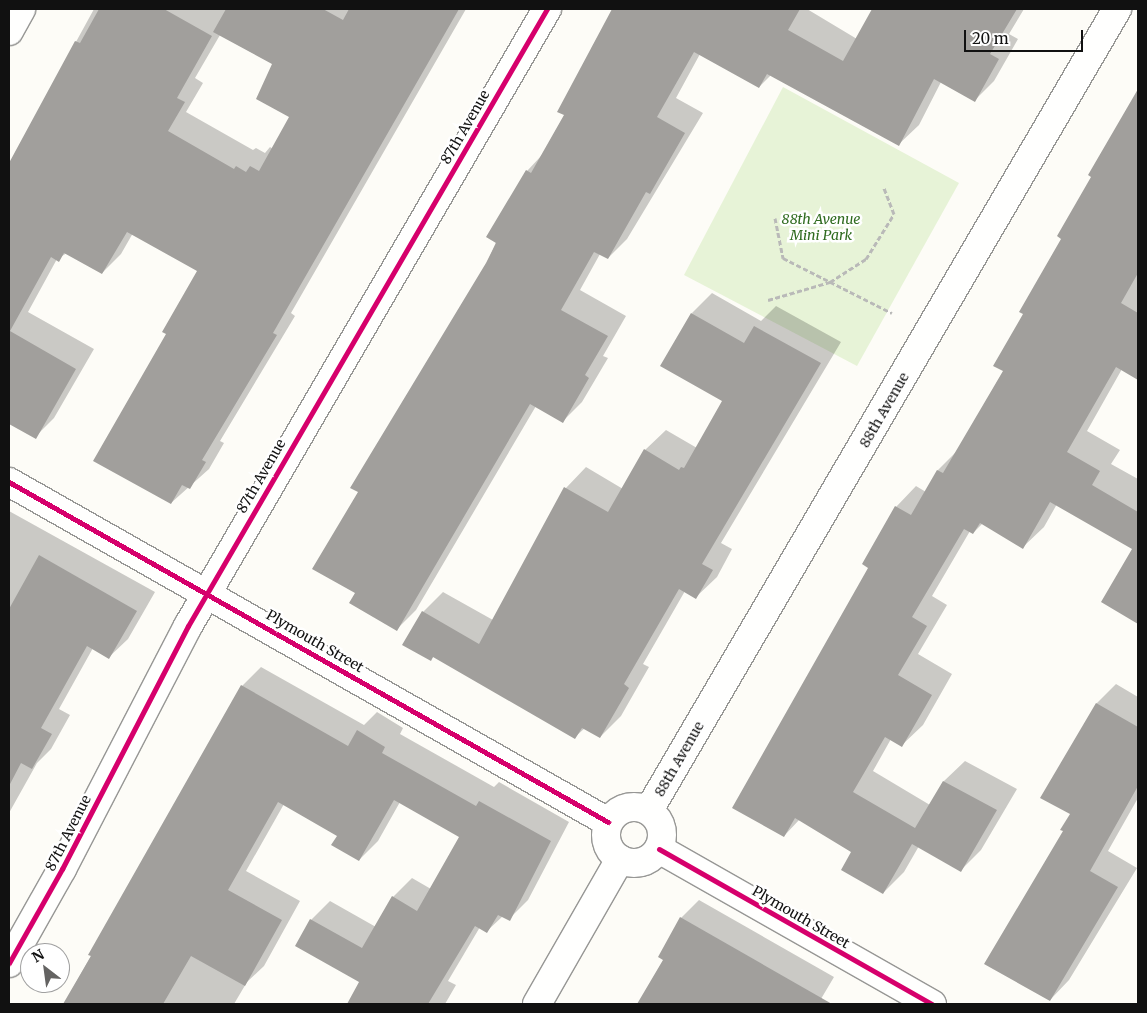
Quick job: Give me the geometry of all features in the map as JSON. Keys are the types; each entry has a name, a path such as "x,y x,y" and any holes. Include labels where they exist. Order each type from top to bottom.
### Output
{"street":[{"path":"9,31 21,9"},
{"name":"87th Avenue","path":"9,963 62,869 158,680 207,593 547,9"},
{"name":"88th Avenue","path":"649,810 1117,9"},
{"name":"Plymouth Street","path":"9,482 608,822"},
{"path":"626,807 649,810 662,828 663,839 659,850 641,862 620,860 607,843 608,822 626,807"},
{"name":"Plymouth Street","path":"659,850 932,1004"},
{"path":"537,1004 620,860"}],"path":[{"path":"768,300 830,282 866,259 894,214 884,188"},
{"path":"775,218 783,258 892,313"}],"green space":[{"name":"88th Avenue Mini Park","path":"783,87 959,183 857,366 684,275"}],"building":[{"path":"99,9 164,9 212,36 177,98 185,102 168,131 234,169 236,166 246,172 250,166 259,171 289,117 256,99 272,64 213,32 226,9 323,9 343,20 349,9 459,9 273,333 277,335 202,460 206,462 190,489 182,485 171,504 93,461 166,334 162,332 197,271 127,232 102,274 64,253 59,262 51,257 10,331 76,369 36,439 9,424 9,163 75,41 80,43"},
{"path":"612,9 800,9 788,30 843,61 872,9 1017,9 990,54 999,59 975,102 934,79 899,146 767,74 759,88 694,52 657,117 685,133 650,194 646,192 608,259 594,252 561,310 608,336 585,375 589,378 563,423 530,404 397,631 349,603 355,593 312,569 358,492 350,488 486,263 496,243 486,237 526,170 531,173 564,115 557,112"},
{"path":"1138,89 1138,273 1121,303 1138,313 1138,380 1116,367 1067,452 1100,471 1092,485 1138,512 1138,624 1101,602 1132,549 1050,502 1023,549 980,523 973,534 964,529 912,617 927,626 898,675 932,695 902,747 885,737 853,792 915,828 943,781 997,810 961,872 912,844 883,894 841,870 851,852 795,818 784,837 732,808 868,568 862,564 895,506 911,515 937,470 943,473 1003,371 993,366 1023,314 1019,312 1061,239 1057,236 1091,177 1088,175"},
{"path":"691,313 744,343 754,326 821,363 702,564 713,570 696,599 679,589 624,684 629,688 600,738 582,728 575,739 433,657 431,661 402,645 422,611 479,644 564,487 608,512 644,449 679,470 681,467 684,468 722,401 660,366"},
{"path":"39,555 137,611 109,659 87,646 41,728 52,734 32,769 21,763 9,786 9,609"},
{"path":"241,685 348,746 357,730 385,747 382,753 476,806 479,801 551,841 510,921 498,915 487,933 475,926 428,1004 347,1004 359,982 295,946 310,919 362,948 392,896 417,911 459,837 394,800 359,861 331,845 337,836 278,802 228,890 282,920 245,986 191,956 163,1004 63,1004 91,956 88,955"},
{"path":"1096,703 1138,727 1138,786 1090,871 1118,887 1050,1001 984,964 1063,831 1060,830 1070,814 1040,798"},
{"path":"680,917 832,1004 637,1004 663,960 658,957"}],"cycle path":[{"path":"9,963 62,869 188,626 547,9"},
{"path":"9,482 608,822"},
{"path":"659,849 932,1004"}]}
